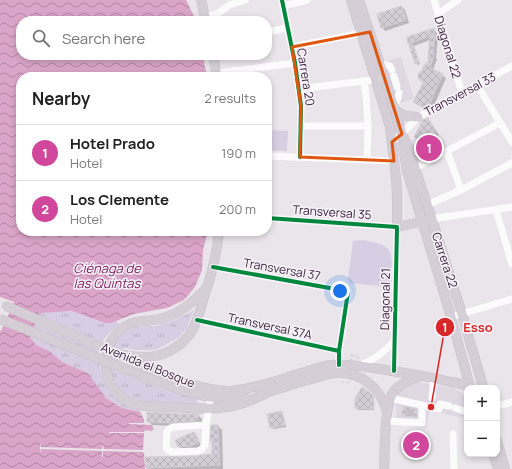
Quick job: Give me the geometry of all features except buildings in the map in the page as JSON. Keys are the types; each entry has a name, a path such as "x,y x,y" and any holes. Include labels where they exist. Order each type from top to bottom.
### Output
{"main road":[{"path":"201,0 204,16"},
{"name":"Carrera 22","path":"351,0 365,33 387,76 388,118 394,161"},
{"name":"Carrera 22","path":"359,0 365,33 387,76 402,134 410,150 411,169 422,221 451,317 468,385"},
{"path":"214,60 216,72"},
{"path":"394,107 405,116 418,117"},
{"path":"394,161 411,169"},
{"name":"Diagonal 21","path":"394,161 397,195 397,226"},
{"name":"Carrera 22","path":"411,169 418,178 432,219 482,385"},
{"path":"397,226 432,219"},
{"path":"120,355 141,357 159,355 175,348 188,336 193,329 207,288 216,254 218,236"},
{"path":"207,288 193,302 179,311 159,319 132,323 119,331 110,342 106,356 105,366 109,381 114,389 124,399 136,405 146,406 208,408 225,407 252,400 268,392"},
{"name":"Avenida el Bosque","path":"3,304 174,378 213,389 230,391 258,386 331,365 359,366 423,376 464,387"},
{"name":"Avenida el Bosque","path":"0,318 150,379 210,397 237,399 246,398 335,373 360,377 368,382 380,395 387,411"},
{"path":"384,469 387,411 390,398 394,391 407,381 423,376"},
{"path":"495,457 501,468"},
{"path":"499,457 501,468"}],"street":[{"path":"212,16 229,5 245,0"},
{"path":"282,3 307,0"},
{"name":"Diagonal 22","path":"434,0 462,93"},
{"path":"438,14 458,0"},
{"name":"Carrera 20","path":"282,3 295,63 301,106 300,157"},
{"path":"272,31 287,28"},
{"path":"292,47 365,33"},
{"path":"236,72 295,63"},
{"name":"Transversal 33","path":"392,142 418,117 512,66"},
{"path":"299,89 364,81 387,76 398,90 397,101 394,107"},
{"path":"364,81 368,126 367,160"},
{"path":"477,85 512,142"},
{"path":"411,169 500,123"},
{"path":"301,126 368,126"},
{"path":"447,151 461,190"},
{"path":"272,156 394,161"},
{"path":"427,205 461,190 512,163"},
{"path":"432,219 512,208"},
{"path":"496,210 512,264"},
{"name":"Transversal 35","path":"272,218 397,226"},
{"name":"Diagonal 21","path":"394,372 397,226"},
{"name":"Transversal 37","path":"213,267 348,292 339,351"},
{"path":"451,317 512,299"},
{"name":"Transversal 37A","path":"196,320 339,351"},
{"path":"359,366 382,354 389,348 394,340"},
{"path":"339,351 339,365"},
{"path":"431,403 434,378"},
{"path":"206,425 173,427 169,429 167,432 166,448 172,452 198,451 202,449 205,445 210,397"},
{"path":"390,398 410,405 431,403 439,409 440,404 464,411"},
{"path":"500,405 512,402"},
{"path":"387,421 410,419 422,423 422,405"},
{"path":"453,434 454,469"}],"path":[{"path":"350,380 351,357"}],"highlighted area":[{"path":"370,32 402,134 392,142 394,161 300,157 301,106 292,47"}],"shaded area":[{"path":"401,57 414,99 398,104 385,62"},
{"path":"416,382 453,388 460,391 464,397 464,418 430,410 426,429 396,424 398,391"}],"green space":[{"path":"272,130 288,131 287,151 272,150"},
{"path":"364,240 383,245 390,252 392,261 391,287 350,283 348,279 353,241"},
{"path":"194,310 187,328 178,338 155,350 136,350 124,348 116,371 162,389 197,399 197,405 148,402 130,398 121,391 114,382 109,369 108,357 113,344 120,336 135,327 154,326 169,322"},
{"path":"61,311 77,312 101,322 106,323 116,321 120,324 108,334 101,344 99,359 101,372 108,390 122,401 140,408 140,412 122,408 106,398 88,373 64,363 49,351 36,345 30,337 40,313"}],"water":[{"name":"Ciénaga de las Quintas","path":"0,0 186,0 194,16 16,16 16,60 204,60 207,72 16,72 16,236 207,236 203,250 202,270 195,287 184,300 167,308 134,314 111,323 105,323 71,311 40,313 30,337 36,345 49,351 64,363 88,373 106,398 122,408 140,412 144,419 144,423 129,424 152,425 154,430 145,430 144,432 109,432 144,433 143,450 104,449 103,445 102,449 41,447 40,443 40,453 41,449 102,451 103,457 103,451 143,452 145,469 0,469 0,332 14,302 0,297"}],"tunnel":[{"path":"410,406 410,416"}],"cycle path":[{"path":"282,0 295,63 301,106 300,157"},
{"path":"272,218 397,227 394,371"},
{"path":"213,267 348,292 339,351 339,365"},
{"path":"197,320 339,351"}],"place":[{"name":"Hotel Prado","path":"429,148"},
{"name":"Esso","path":"431,407"},
{"name":"Los Clemente","path":"416,445"}]}
